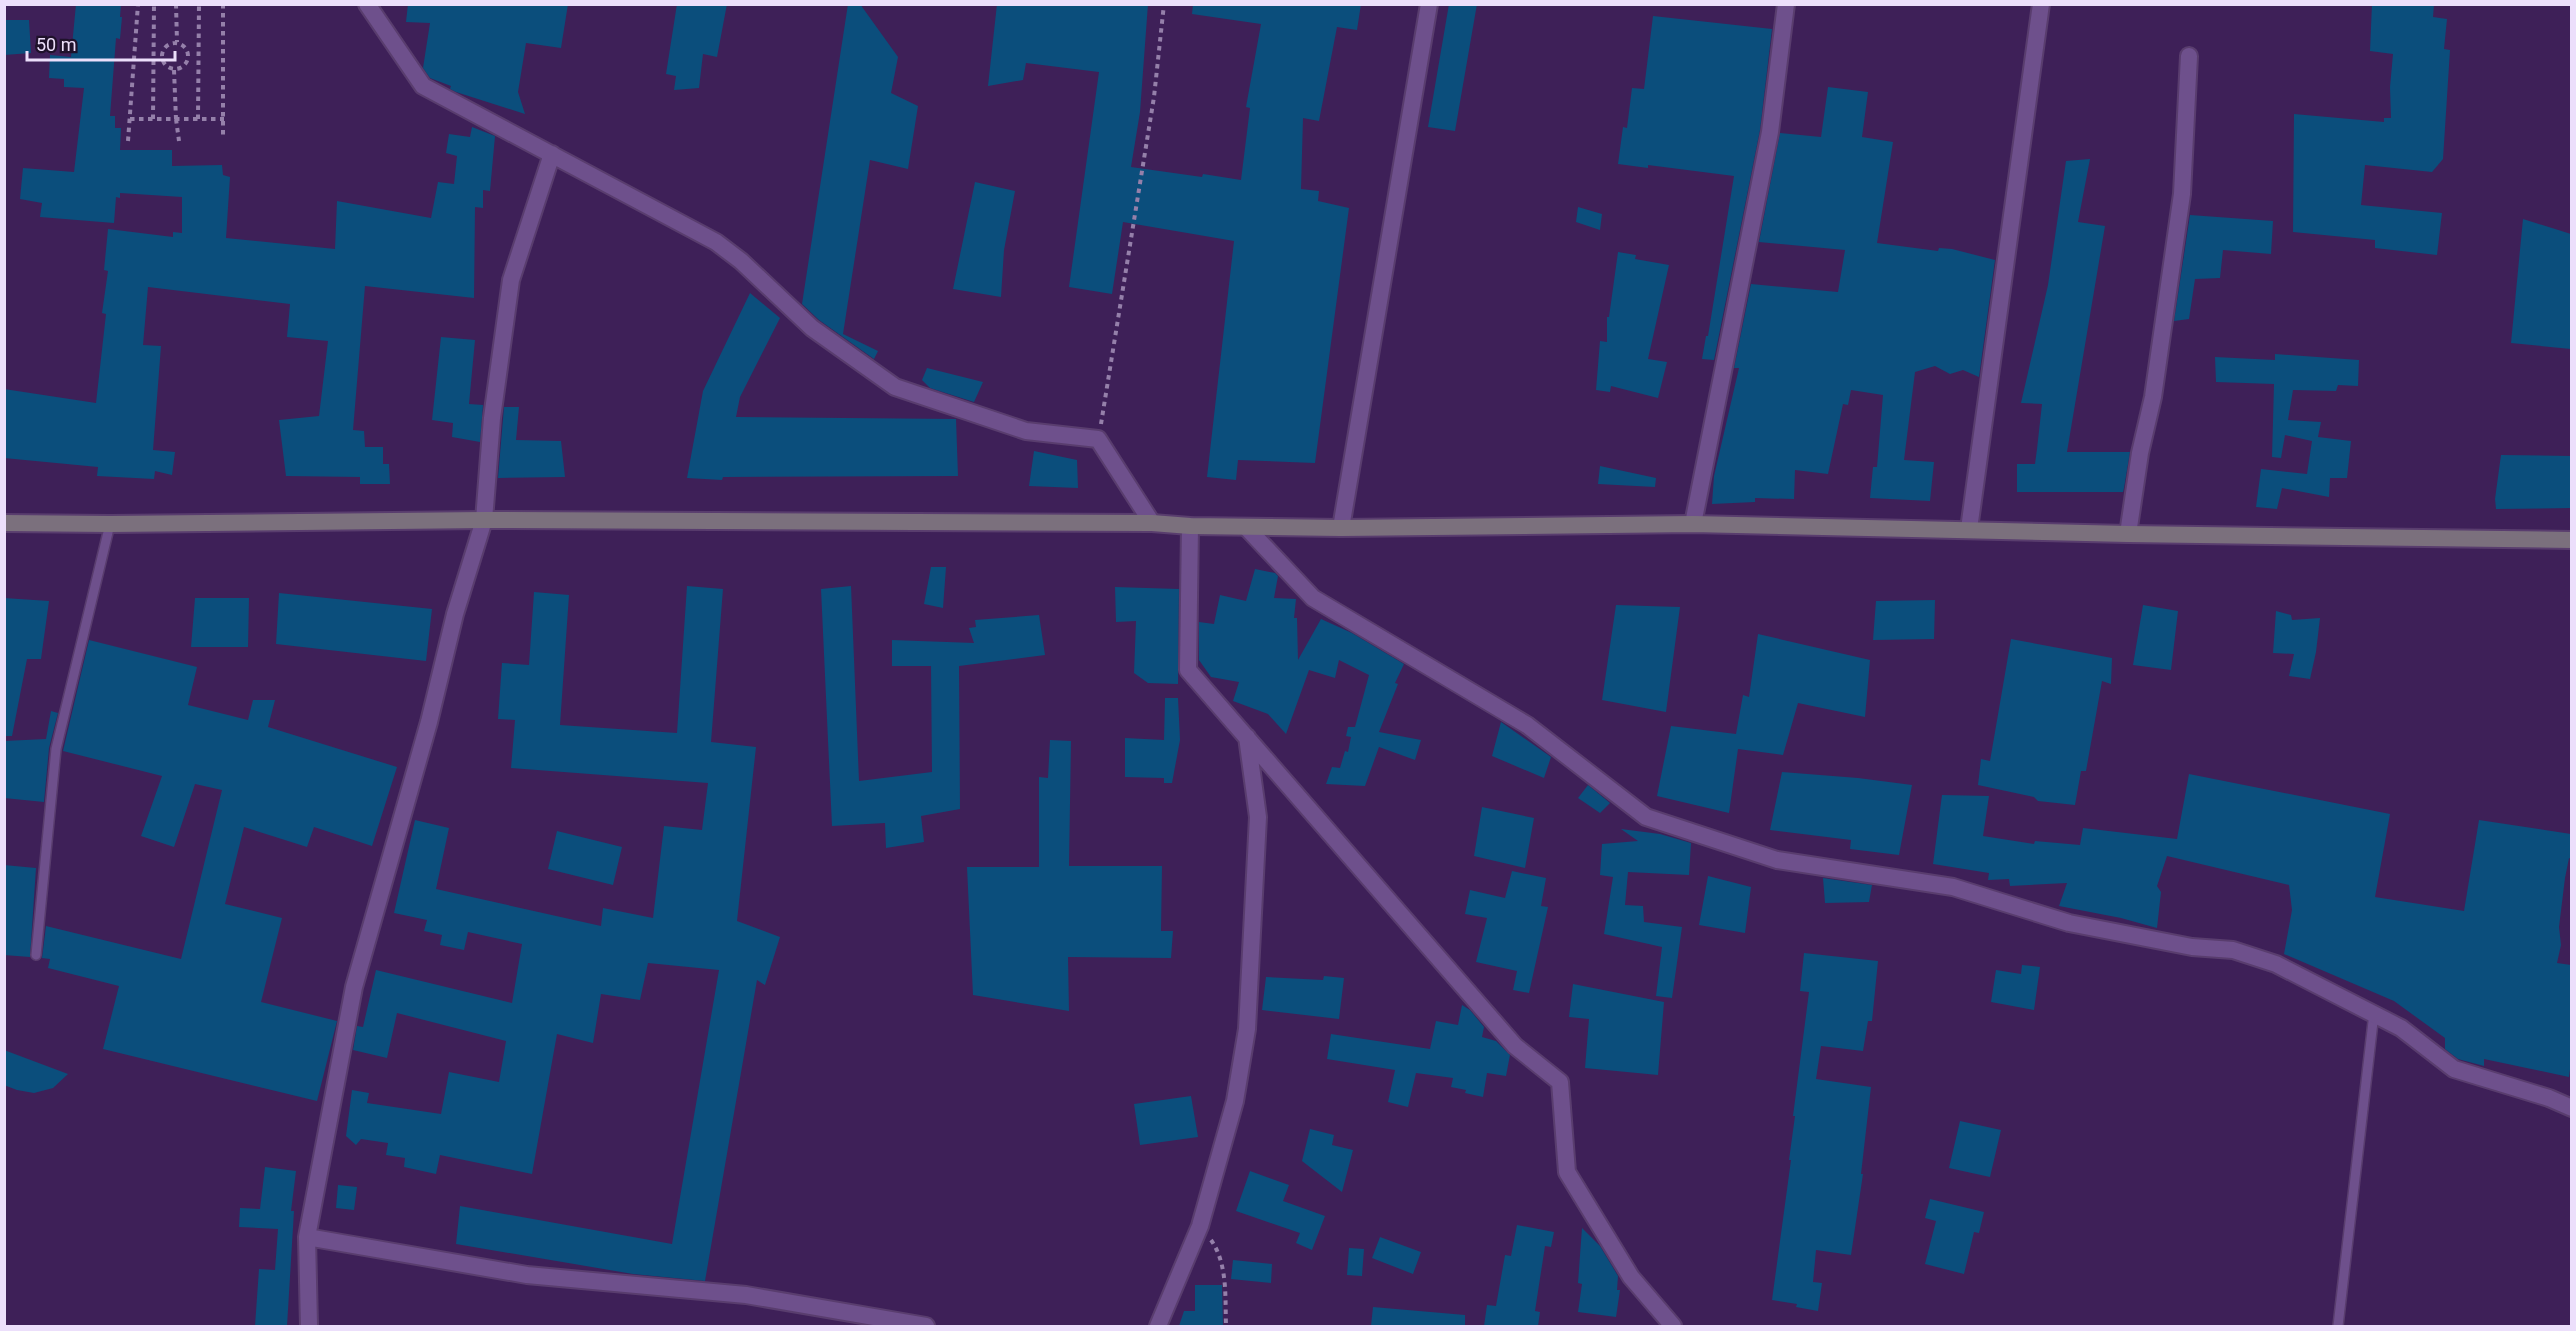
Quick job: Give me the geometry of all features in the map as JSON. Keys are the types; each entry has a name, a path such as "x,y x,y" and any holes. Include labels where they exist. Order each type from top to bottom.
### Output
{"main road":[{"path":"4,523 484,520 1152,523 1190,526 1341,528 1693,524 2128,534 2571,540"}],"street":[{"path":"367,4 423,86 716,242 741,261 812,328 895,387 1026,431 1098,439 1152,523"},
{"path":"1341,528 1429,4"},
{"path":"1693,524 1731,340 1770,132 1786,4"},
{"path":"1969,529 2040,4"},
{"path":"2128,534 2140,453 2153,397 2182,194 2188,56"},
{"path":"309,1326 307,1237 354,987 429,722 455,614 484,520 492,418 511,280 552,154"},
{"path":"1190,526 1188,670 1515,1046 1560,1082 1567,1172 1631,1277 1673,1326"},
{"path":"1246,527 1313,598 1527,725 1646,817 1777,860 1953,887 2070,923 2192,947 2233,950 2276,964 2402,1028 2454,1069 2549,1098 2571,1108"},
{"path":"1158,1326 1200,1226 1234,1101 1247,1029 1258,817 1247,736"},
{"path":"307,1237 527,1275 746,1295 926,1326"}],"lane":[{"path":"36,955 56,749 110,524"},
{"path":"2338,1326 2374,1013"}],"path":[{"path":"128,141 138,4"},
{"path":"153,119 154,4"},
{"path":"176,4 177,42"},
{"path":"198,119 199,4"},
{"path":"223,4 224,138"},
{"path":"1098,439 1151,120 1164,4"},
{"path":"177,42 186,47 189,57 184,67 174,70 165,65 161,54 166,45 177,42"},
{"path":"154,55 161,54"},
{"path":"189,57 198,57"},
{"path":"174,70 178,141"},
{"path":"130,119 224,119"},
{"path":"1200,1226 1220,1253 1225,1291 1226,1326"}],"building":[{"path":"76,4 121,4 120,39 116,38 110,116 115,116 115,128 121,128 120,150 172,150 172,166 222,165 223,175 230,177 226,238 335,249 337,201 431,218 438,182 454,184 457,156 446,153 449,134 470,137 472,127 495,136 490,191 483,190 483,208 475,207 474,298 365,286 353,430 364,431 365,447 383,447 383,464 389,464 390,484 360,484 360,477 286,476 279,420 319,416 328,341 287,337 290,304 148,287 143,345 161,346 153,450 175,452 172,475 155,471 154,479 97,476 98,467 4,458 4,389 96,403 106,314 102,313 108,271 104,270 108,229 173,237 173,232 182,233 182,197 120,193 120,198 116,197 114,223 40,217 42,203 20,199 23,168 74,172 84,88 64,87 64,79 49,78 50,55 71,57"},
{"path":"408,4 568,4 561,48 526,43 518,92 525,114 456,92 450,89 451,86 430,78 423,68 430,23 406,22"},
{"path":"677,4 727,4 717,57 703,54 699,88 674,90 676,76 666,74"},
{"path":"848,4 860,4 898,57 891,93 918,106 908,169 870,160 843,334 878,351 874,359 819,320 802,304"},
{"path":"997,4 1148,4 1140,112 1131,167 1241,180 1250,108 1246,107 1261,24 1192,14 1193,4 1361,4 1357,30 1337,27 1319,121 1303,118 1301,189 1319,191 1318,201 1349,208 1315,463 1238,460 1236,480 1207,477 1234,241 1123,222 1112,294 1069,287 1099,72 1026,63 1023,80 988,86"},
{"path":"1449,4 1477,4 1455,131 1428,127"},
{"path":"2372,4 2434,4 2433,17 2447,19 2444,49 2450,50 2443,159 2432,172 2365,165 2361,205 2442,213 2437,255 2375,248 2375,240 2293,232 2294,114 2384,122 2384,118 2391,118 2390,87 2393,54 2370,51"},
{"path":"1653,16 1772,29 1760,130 1714,360 1702,359 1706,336 1708,336 1734,176 1648,165 1648,168 1618,164 1623,127 1627,128 1632,88 1644,89"},
{"path":"4,20 29,20 31,53 4,55"},
{"path":"1828,87 1868,92 1862,137 1893,142 1877,243 1938,251 1939,248 1952,249 1995,260 1979,377 1963,370 1950,374 1935,366 1915,372 1904,460 1934,462 1930,501 1870,498 1873,467 1877,467 1883,395 1851,390 1848,405 1843,404 1828,474 1795,470 1794,499 1755,498 1755,502 1712,504 1714,476 1739,368 1734,368 1751,284 1838,292 1845,250 1759,242 1780,133 1821,137"},
{"path":"2090,159 2078,222 2105,226 2067,452 2130,452 2124,488 2123,492 2017,492 2017,464 2035,464 2042,404 2021,403 2048,285 2066,161"},
{"path":"975,182 1015,191 1004,250 1001,297 953,289"},
{"path":"1578,207 1602,214 1600,230 1576,222"},
{"path":"2190,215 2273,221 2271,254 2223,250 2220,278 2195,279 2189,319 2174,321"},
{"path":"2523,219 2571,234 2571,349 2511,343"},
{"path":"1618,252 1636,255 1635,259 1669,265 1648,359 1667,362 1658,398 1611,386 1610,392 1596,390 1600,341 1607,342 1607,317 1609,317"},
{"path":"750,293 780,318 740,397 736,417 956,419 958,476 723,477 722,480 687,478 703,391"},
{"path":"441,337 475,340 469,404 483,405 480,442 452,437 453,423 432,420"},
{"path":"2275,354 2359,360 2358,386 2338,385 2336,391 2293,390 2288,420 2321,422 2318,437 2351,441 2347,478 2330,478 2329,497 2282,488 2277,509 2256,507 2261,469 2307,474 2312,441 2285,435 2281,458 2272,457 2274,384 2216,382 2215,357 2275,360"},
{"path":"927,368 983,382 974,402 930,388 922,380"},
{"path":"504,407 519,407 516,440 561,441 565,477 498,478"},
{"path":"1034,451 1077,460 1078,488 1029,486"},
{"path":"2501,455 2571,456 2571,508 2496,509 2495,499"},
{"path":"1600,466 1656,478 1655,487 1598,484"},
{"path":"931,567 946,567 943,608 924,604"},
{"path":"1255,569 1275,573 1278,576 1274,598 1296,599 1294,618 1297,618 1298,660 1321,619 1352,633 1404,664 1395,683 1398,684 1379,732 1421,740 1415,760 1379,747 1365,786 1326,784 1332,767 1340,768 1345,751 1348,752 1351,737 1346,736 1348,727 1355,727 1369,675 1339,660 1335,678 1309,670 1286,734 1268,714 1233,701 1239,682 1211,677 1199,660 1199,622 1214,624 1220,595 1246,601"},
{"path":"687,586 723,589 711,742 756,747 737,921 780,937 765,985 757,980 705,1281 633,1274 456,1244 460,1206 672,1244 719,970 648,963 640,1000 601,994 593,1043 557,1034 532,1174 440,1155 436,1174 404,1167 405,1158 386,1155 388,1143 361,1139 356,1145 346,1136 352,1090 369,1093 367,1103 441,1114 449,1072 499,1082 506,1041 397,1013 387,1058 353,1050 357,1026 363,1027 376,970 512,1003 522,944 468,932 464,950 440,945 442,935 424,931 427,920 394,913 415,820 449,828 436,889 601,926 603,908 653,918 664,826 702,830 708,783 511,768 515,720 498,719 502,663 529,665 534,592 569,595 560,725 677,733"},
{"path":"851,586 859,781 932,772 931,666 892,666 892,640 974,643 969,628 976,627 975,620 1039,615 1045,655 959,666 960,809 921,816 924,842 886,848 885,823 832,826 821,589"},
{"path":"1115,587 1179,589 1178,684 1148,683 1134,673 1136,621 1116,622"},
{"path":"279,593 432,609 426,661 276,644"},
{"path":"4,598 49,601 41,659 27,659 12,736 4,736"},
{"path":"195,598 249,598 248,647 191,647"},
{"path":"1935,600 1934,639 1873,640 1876,601"},
{"path":"1616,605 1680,607 1666,712 1602,700"},
{"path":"2143,605 2178,611 2171,670 2133,665"},
{"path":"2276,611 2291,615 2292,620 2320,618 2310,679 2289,676 2294,654 2273,653"},
{"path":"1758,634 1870,660 1865,717 1798,703 1783,755 1738,749 1729,813 1657,796 1671,726 1736,734 1743,695 1749,697"},
{"path":"2011,639 2112,658 2111,684 2102,681 2086,771 2081,771 2075,805 2038,801 2034,797 1978,785 1981,759 1990,761"},
{"path":"89,640 197,667 188,705 248,720 253,700 275,700 268,727 397,767 372,846 314,827 307,847 244,827 225,904 282,918 261,1002 337,1021 317,1101 103,1049 119,986 48,968 50,959 42,958 46,926 181,959 222,790 195,784 174,847 141,836 162,776 63,751"},
{"path":"1165,698 1178,698 1180,740 1172,783 1164,783 1164,778 1125,777 1125,738 1164,740"},
{"path":"51,711 58,713 49,748 44,802 4,798 4,741 46,739"},
{"path":"1501,722 1551,757 1544,778 1492,756"},
{"path":"1050,740 1071,741 1069,866 1162,866 1161,931 1173,931 1171,958 1068,957 1069,1011 973,995 967,867 1039,867 1039,777 1048,778"},
{"path":"1782,772 1912,785 1899,855 1850,849 1851,840 1770,830"},
{"path":"2189,774 2390,814 2375,897 2464,911 2479,820 2571,834 2571,859 2569,858 2565,878 2559,927 2561,945 2557,963 2571,965 2569,1077 2484,1059 2484,1066 2458,1059 2445,1049 2445,1038 2394,1001 2284,954 2292,910 2289,885 2167,856 2157,886 2161,892 2157,928 2121,918 2059,906 2067,883 2010,886 2009,879 1988,880 1989,873 1933,864 1942,795 1989,796 1983,836 2034,844 2035,841 2080,845 2083,828 2177,839"},
{"path":"1588,785 1610,803 1600,813 1578,798"},
{"path":"1482,807 1534,818 1525,868 1474,856"},
{"path":"1621,829 1660,834 1691,843 1689,875 1628,872 1625,905 1643,906 1644,922 1682,927 1672,998 1656,996 1662,947 1604,934 1613,877 1600,875 1602,844 1638,841"},
{"path":"557,831 622,847 613,885 548,869"},
{"path":"4,865 36,868 30,957 4,955"},
{"path":"1512,871 1546,878 1541,906 1548,907 1529,993 1513,990 1517,971 1476,962 1487,918 1465,914 1470,890 1505,898"},
{"path":"1708,876 1751,887 1745,933 1699,925"},
{"path":"1823,878 1872,885 1869,902 1825,903"},
{"path":"1804,953 1878,961 1872,1021 1868,1021 1863,1051 1821,1046 1816,1079 1871,1087 1861,1174 1863,1174 1851,1255 1816,1250 1813,1282 1822,1283 1818,1311 1796,1307 1797,1304 1772,1300 1791,1160 1789,1160 1795,1116 1793,1116 1809,992 1800,991"},
{"path":"2022,965 2040,967 2034,1010 1991,1002 1996,970 2021,974"},
{"path":"1324,976 1344,978 1339,1019 1262,1010 1266,977 1323,980"},
{"path":"1573,984 1664,1002 1658,1075 1585,1068 1589,1019 1569,1017"},
{"path":"1462,1005 1470,1010 1484,1027 1482,1037 1496,1041 1510,1055 1506,1076 1487,1073 1483,1097 1451,1087 1453,1078 1416,1073 1408,1107 1388,1102 1395,1070 1327,1059 1331,1034 1430,1049 1436,1021 1458,1025"},
{"path":"4,1050 68,1074 53,1088 34,1093 17,1090 4,1085"},
{"path":"1191,1096 1198,1137 1140,1145 1134,1104"},
{"path":"1960,1121 2001,1130 1990,1177 1949,1168"},
{"path":"1310,1129 1334,1135 1332,1145 1353,1150 1342,1192 1302,1161"},
{"path":"265,1167 296,1171 291,1211 294,1211 287,1326 255,1326 259,1269 275,1270 278,1229 239,1227 240,1208 260,1209"},
{"path":"1250,1171 1289,1185 1283,1201 1325,1216 1312,1250 1296,1243 1300,1233 1236,1211"},
{"path":"338,1185 357,1187 354,1210 336,1208"},
{"path":"1930,1199 1984,1212 1979,1233 1974,1232 1964,1274 1925,1264 1936,1221 1925,1218"},
{"path":"1517,1225 1554,1232 1551,1247 1545,1246 1535,1311 1540,1312 1538,1326 1484,1326 1487,1305 1496,1306 1505,1255 1511,1256"},
{"path":"1582,1228 1600,1246 1618,1276 1617,1290 1620,1290 1616,1317 1578,1312 1582,1284 1578,1283"},
{"path":"1380,1237 1421,1252 1413,1274 1372,1258"},
{"path":"1349,1248 1364,1249 1362,1276 1347,1275"},
{"path":"1233,1260 1272,1264 1271,1283 1231,1279"},
{"path":"1195,1285 1222,1285 1223,1326 1179,1326 1184,1311 1195,1311"},
{"path":"1373,1307 1465,1315 1465,1326 1371,1326"}]}
